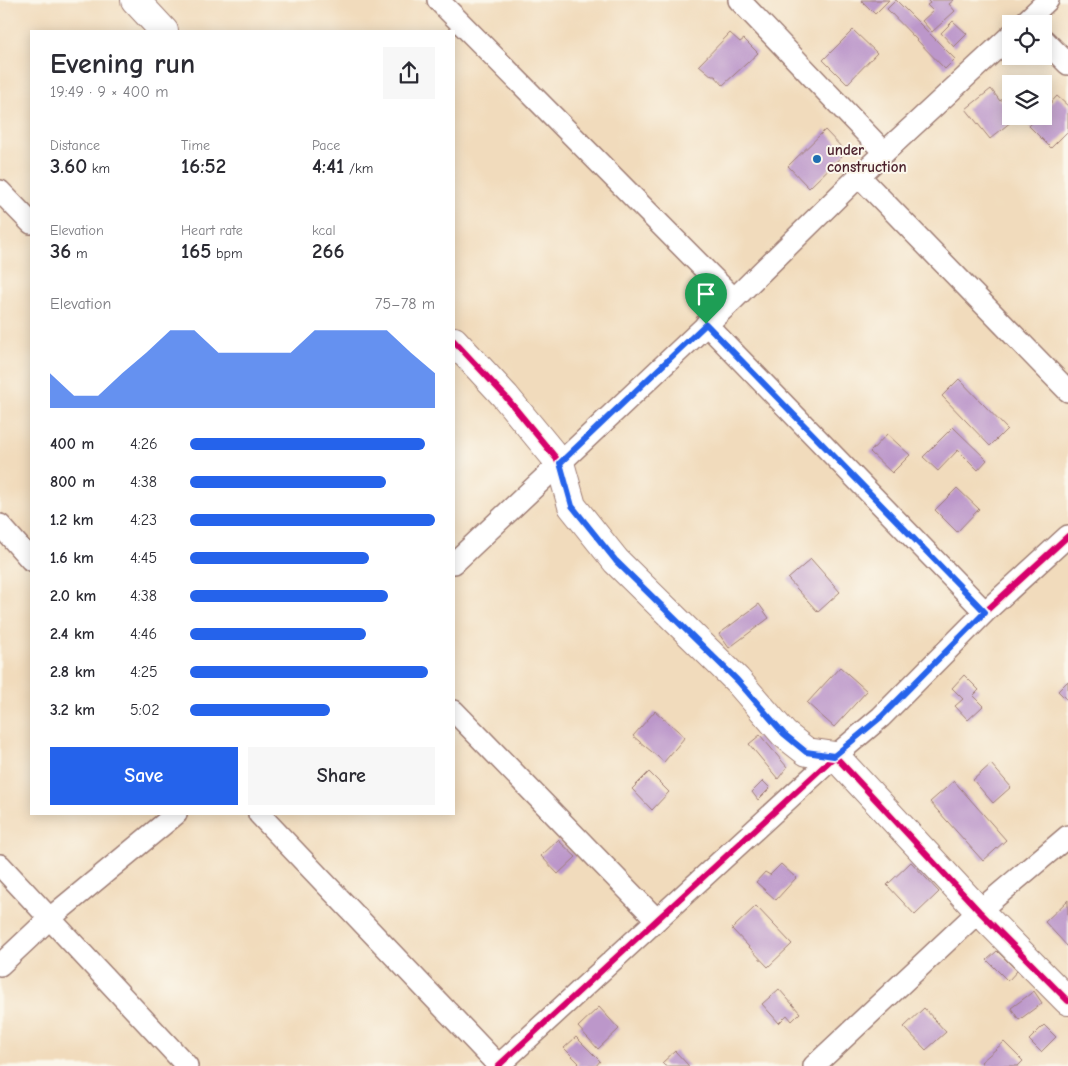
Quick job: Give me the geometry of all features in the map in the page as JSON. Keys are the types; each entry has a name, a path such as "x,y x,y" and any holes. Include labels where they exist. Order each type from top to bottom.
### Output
{"street":[{"path":"135,0 163,30"},
{"path":"438,0 734,299"},
{"path":"738,0 884,152"},
{"path":"1033,15 1048,0"},
{"path":"455,562 734,299 884,152 1002,44"},
{"path":"1052,48 1068,64"},
{"path":"859,176 1068,391"},
{"path":"0,191 30,222"},
{"path":"706,324 985,612"},
{"path":"455,342 505,396 560,463 572,506 616,561 737,680 784,734 806,752 834,756 979,912 1068,1001"},
{"path":"0,525 30,559"},
{"path":"260,815 499,1066 834,756 881,717 985,612 1068,536"},
{"path":"455,712 657,920"},
{"path":"0,964 49,919 175,815"},
{"path":"814,1066 979,912 1068,836"},
{"path":"0,865 187,1066"}],"building":[{"path":"861,0 889,0 875,14"},
{"path":"896,0 955,59 945,69 887,9"},
{"path":"927,0 954,0 949,4 955,11 932,32 922,21 933,11 927,5 930,3"},
{"path":"953,21 967,34 954,47 941,33"},
{"path":"853,30 877,53 847,84 823,60"},
{"path":"730,33 740,42 744,39 758,53 723,85 715,76 712,76 699,65"},
{"path":"991,89 1000,101 1002,99 1002,125 1007,125 990,139 966,109"},
{"path":"1057,96 1068,106 1068,131 1051,148 1029,126 1052,125 1052,101"},
{"name":"under construction","path":"825,130 846,152 809,188 788,166"},
{"path":"959,379 1007,429 990,446 942,396"},
{"path":"953,427 987,460 978,470 958,450 938,471 923,457"},
{"path":"887,434 910,455 892,473 870,452"},
{"path":"957,488 979,509 957,532 935,510"},
{"path":"811,559 840,592 818,612 788,579"},
{"path":"759,604 769,618 729,648 719,634"},
{"path":"840,667 867,691 834,727 807,703"},
{"path":"964,675 979,690 973,696 983,706 968,720 955,706 963,699 952,688"},
{"path":"1068,681 1068,701 1058,691"},
{"path":"655,711 685,737 664,762 633,736"},
{"path":"760,735 787,767 778,779 749,744"},
{"path":"991,764 1011,787 993,803 973,780"},
{"path":"649,772 669,792 652,810 632,789"},
{"path":"763,781 770,788 758,800 752,792"},
{"path":"954,781 1006,840 983,861 930,802"},
{"path":"558,840 576,857 558,874 541,856"},
{"path":"911,862 939,892 915,915 887,885"},
{"path":"781,864 796,878 776,900 756,882 765,872 770,875"},
{"path":"1068,900 1068,947 1045,922"},
{"path":"756,906 792,944 768,967 732,929"},
{"path":"997,951 1017,971 1008,981 987,960"},
{"path":"779,989 800,1013 792,1021 787,1015 779,1023 762,1004"},
{"path":"1034,991 1042,1003 1019,1020 1011,1008"},
{"path":"599,1007 619,1029 598,1049 578,1027"},
{"path":"924,1008 946,1032 926,1050 904,1027"},
{"path":"1044,1025 1056,1037 1041,1052 1029,1040"},
{"path":"576,1037 600,1061 596,1066 576,1066 579,1063 564,1048"},
{"path":"1004,1042 1023,1061 1018,1066 984,1066 981,1062"},
{"path":"675,1051 689,1066 665,1066 662,1063"}],"cycle path":[{"path":"455,342 505,396 560,463 572,506 616,561 737,680 784,734 807,752 835,756 979,911 1068,1001"},
{"path":"498,1066 835,756 881,717 985,612 1068,536"}],"place":[{"name":"under construction","path":"817,159"}],"route":[{"path":"706,324 985,612 881,717 834,756 806,752 784,734 737,680 616,561 572,506 560,463 706,324"}]}
